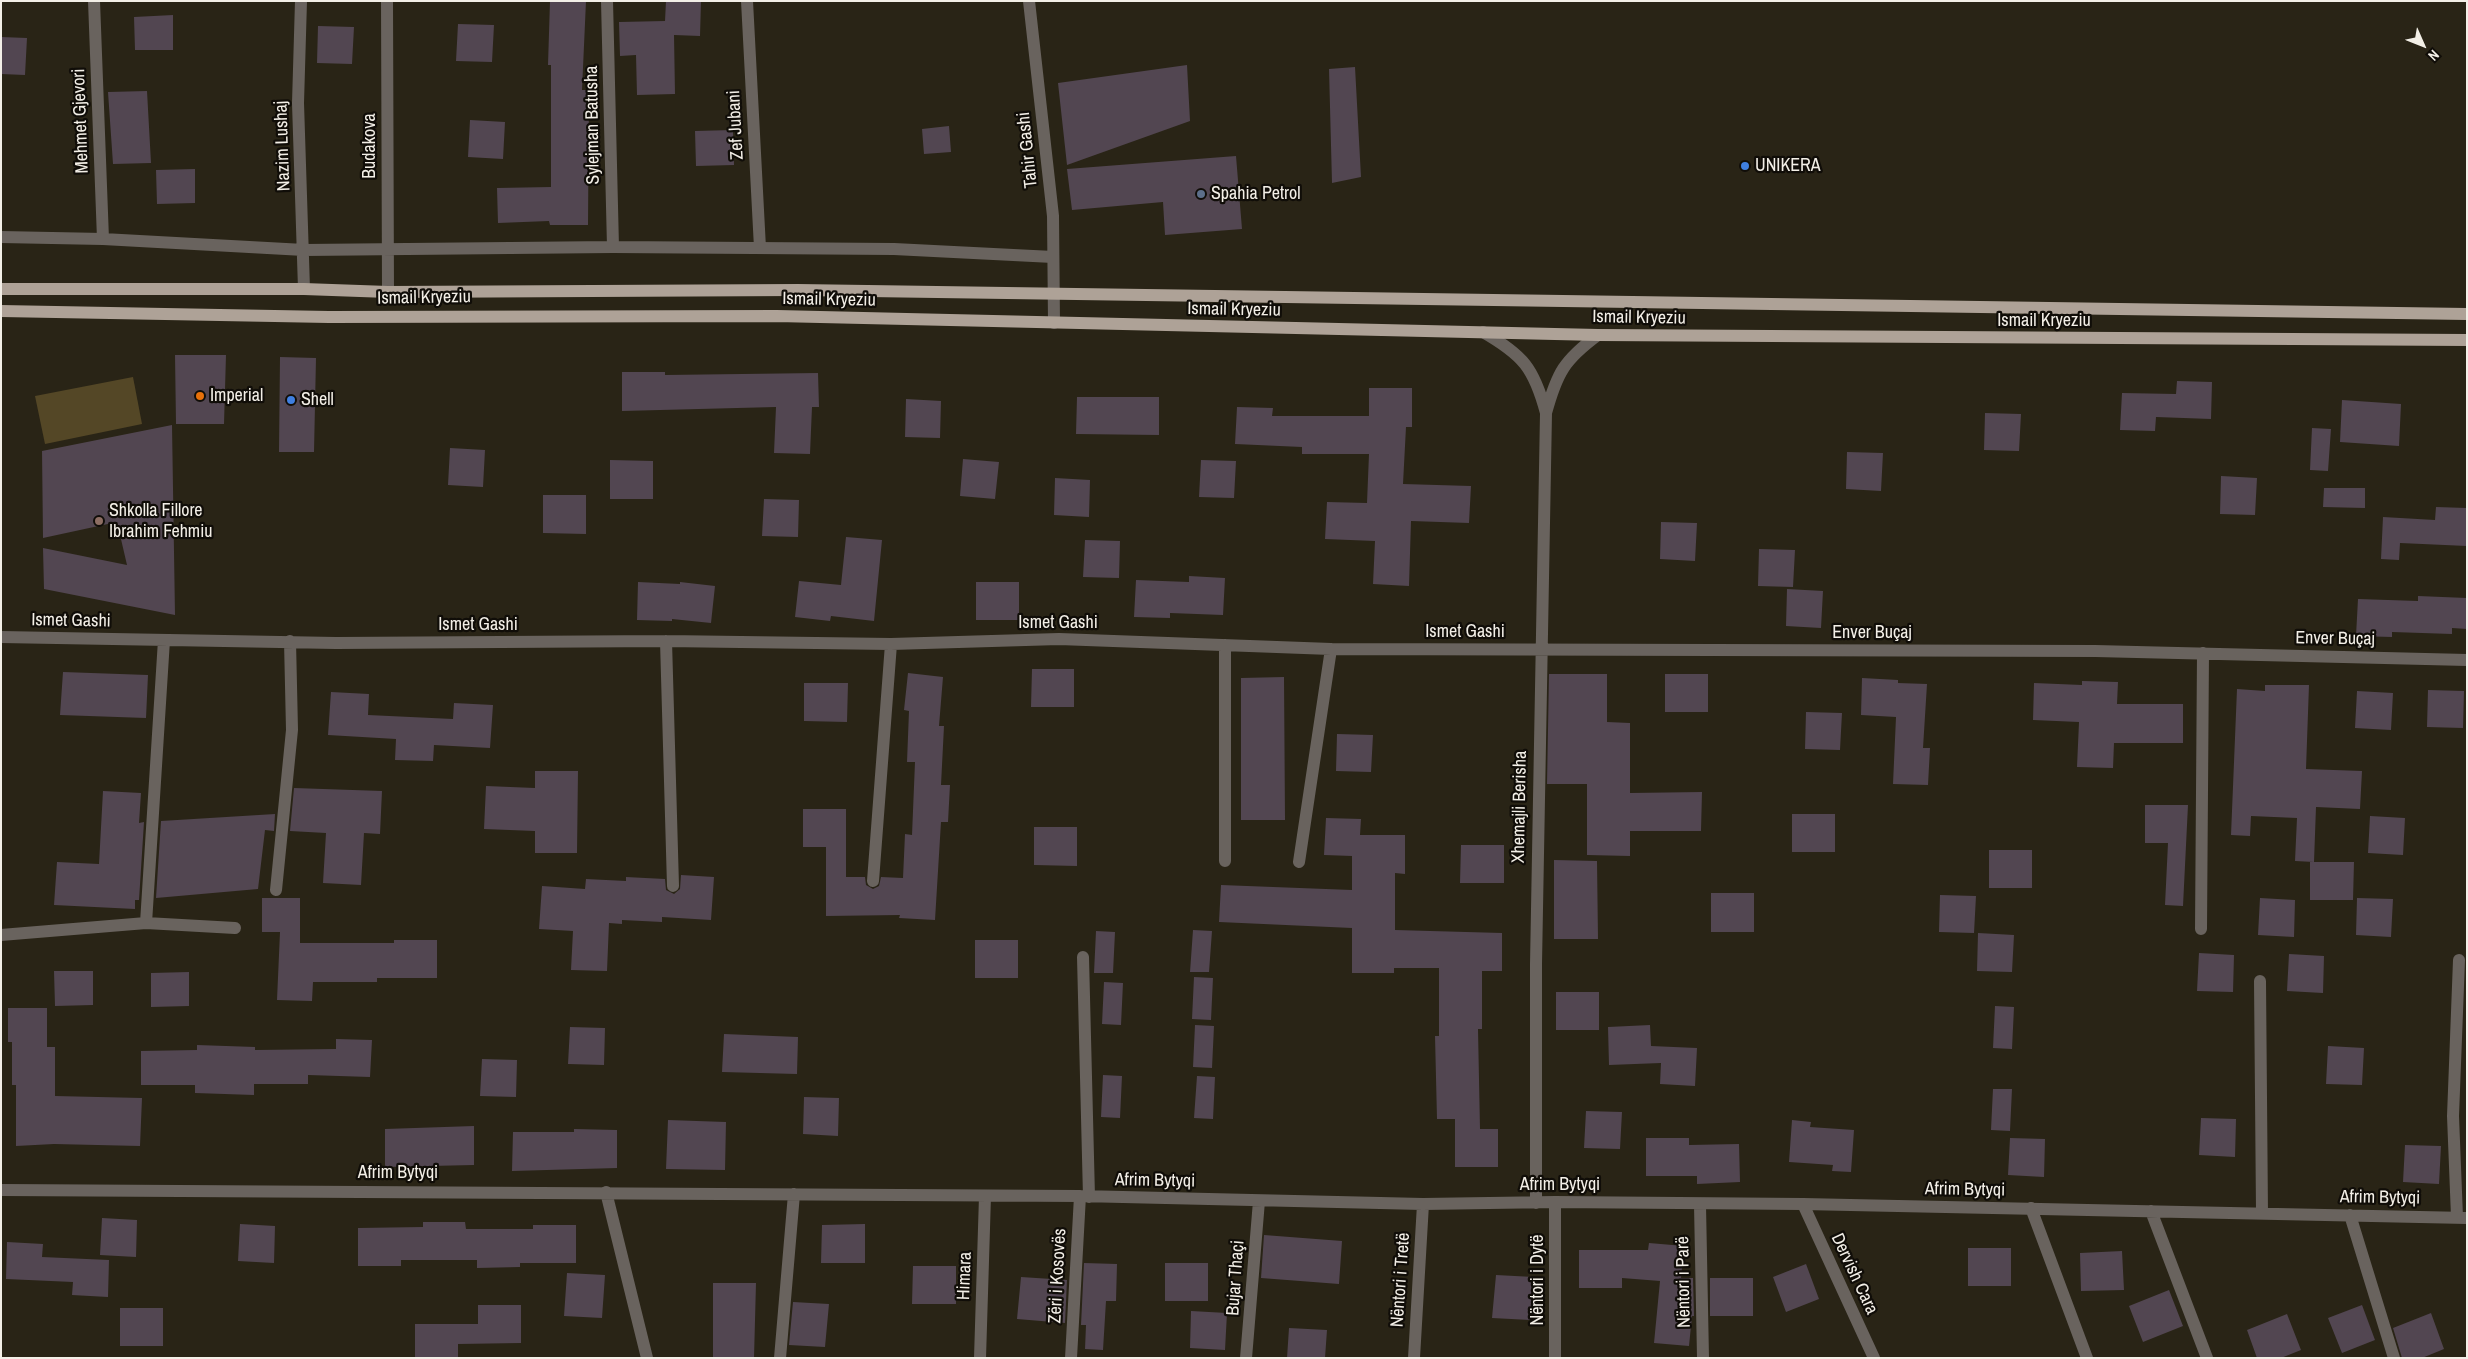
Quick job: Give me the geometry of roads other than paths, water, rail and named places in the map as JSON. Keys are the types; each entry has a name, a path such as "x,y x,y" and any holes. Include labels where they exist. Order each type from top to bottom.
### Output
{"main road":[{"name":"Ismail Kryeziu","path":"1,290 304,289 388,292 798,290 1055,295 1543,300 1672,304 2087,307 2467,314"},
{"path":"1,290 5,301 1,310"},
{"name":"Ismail Kryeziu","path":"1,310 329,317 679,315 1598,335 2467,340"}],"street":[{"name":"Mehmet Gjevori","path":"94,1 103,239"},
{"name":"Nazim Lushaj","path":"301,1 298,103 304,289"},
{"name":"Budakova","path":"388,1 388,292"},
{"name":"Sylejman Batusha","path":"607,1 613,247"},
{"name":"Zef Jubani","path":"747,1 760,248"},
{"name":"Tahir Gashi","path":"1029,1 1053,216 1054,323"},
{"path":"1,237 103,239 304,250 613,247 894,249 1053,257"},
{"name":"Xhemajli Berisha","path":"1483,332 1510,347 1526,365 1538,383 1546,413"},
{"name":"Xhemajli Berisha","path":"1536,1202 1536,964 1540,649 1546,413 1554,384 1574,352 1598,335"},
{"name":"Ismet Gashi","path":"1,637 290,641 666,641 891,644 1059,639 1331,648 1540,649"},
{"path":"146,923 164,640"},
{"path":"276,890 292,730 290,641"},
{"path":"666,641 673,886"},
{"path":"874,881 891,644"},
{"path":"1225,861 1226,645"},
{"path":"1299,862 1331,648"},
{"name":"Enver Buçaj","path":"1540,649 2096,651 2467,660"},
{"path":"2201,929 2203,654"},
{"path":"1,935 146,923 235,928"},
{"name":"Afrim Bytyqi","path":"1083,957 1084,1197"},
{"path":"2459,960 2453,1116 2462,1217"},
{"path":"2260,981 2262,1213"},
{"name":"Afrim Bytyqi","path":"1,1190 606,1192 1084,1197 1424,1204 1555,1202 1700,1205 1803,1204 2462,1217"},
{"path":"606,1192 647,1358"},
{"path":"780,1358 794,1194"},
{"name":"Himara","path":"980,1358 985,1196"},
{"name":"Zëri i Kosovës","path":"1071,1358 1084,1197"},
{"name":"Bujar Thaçi","path":"1246,1358 1259,1201"},
{"name":"Nëntori i Dytë","path":"1555,1202 1555,1358"},
{"name":"Nëntori i Tretë","path":"1414,1358 1424,1204"},
{"name":"Dervish Cara","path":"1803,1204 1874,1358"},
{"name":"Nëntori i Parë","path":"1700,1205 1703,1358"},
{"path":"2031,1208 2087,1358"},
{"path":"2151,1211 2207,1358"},
{"path":"2350,1215 2394,1358"}],"place":[{"name":"UNIKERA","path":"1745,166"},
{"name":"Spahia Petrol","path":"1201,194"},
{"name":"Imperial","path":"200,396"},
{"name":"Shell","path":"291,400"},
{"name":"Shkolla Fillore Ibrahim Fehmiu","path":"99,521"}]}
